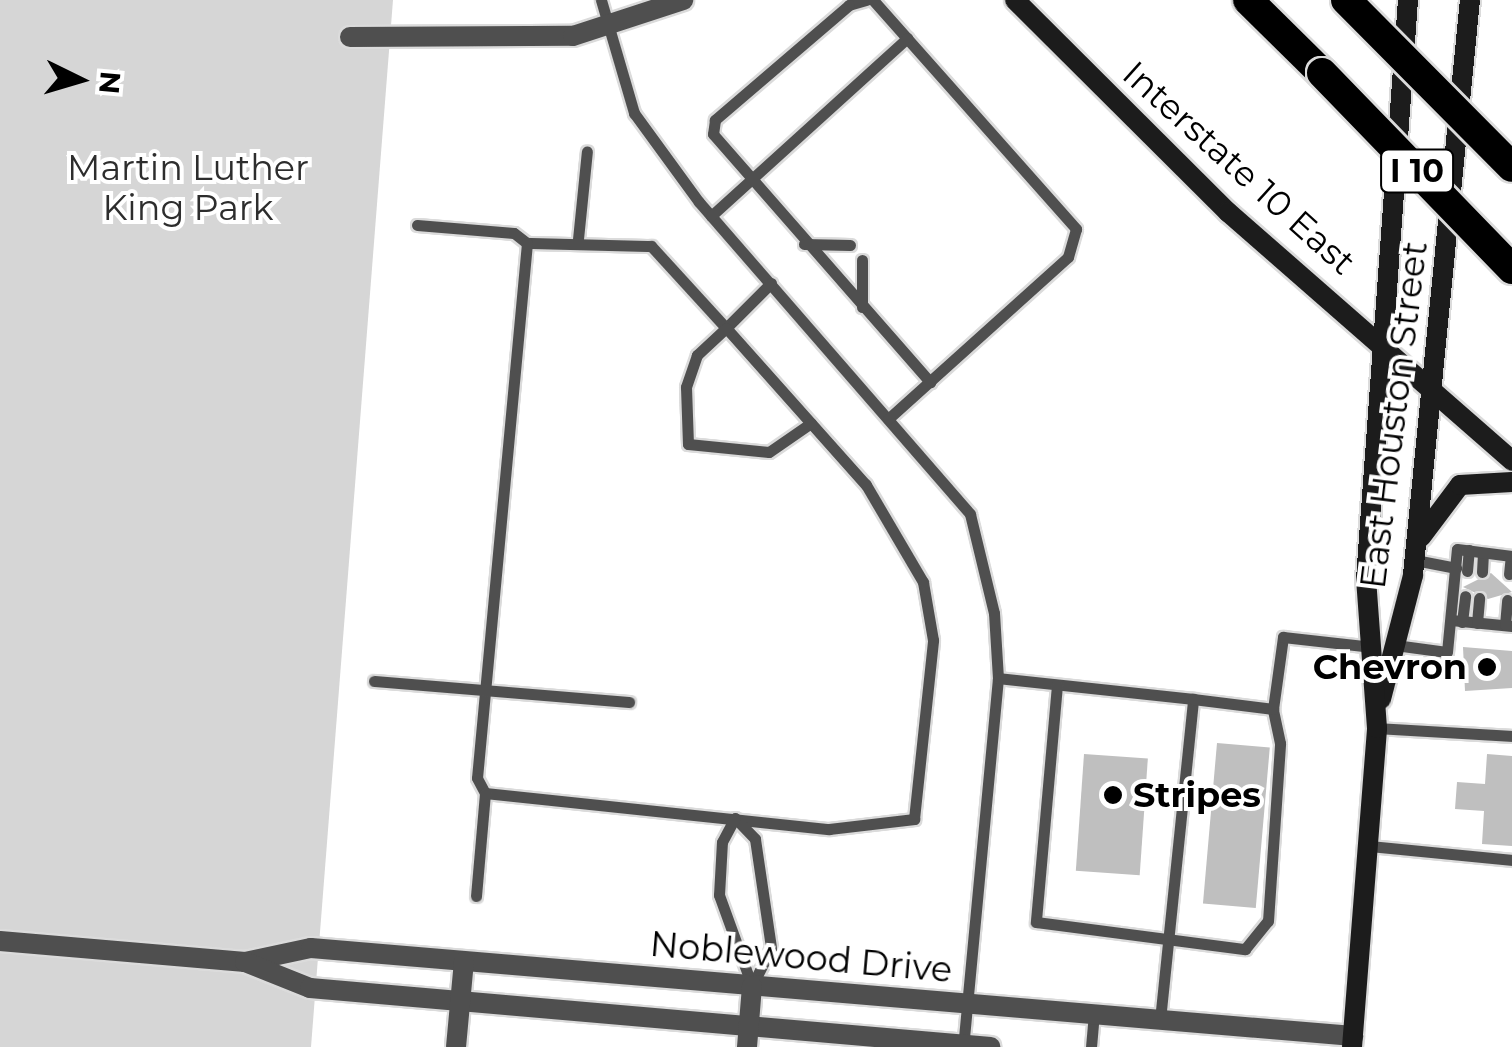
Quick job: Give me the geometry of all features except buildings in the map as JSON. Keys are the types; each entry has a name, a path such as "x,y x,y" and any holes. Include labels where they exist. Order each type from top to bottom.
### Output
{"highway":[{"name":"I 10","path":"1248,0 1512,269"},
{"name":"I 10","path":"1346,0 1512,166"}],"main road":[{"name":"Interstate 10 East","path":"1014,0 1228,212 1381,338 1512,461"},
{"name":"East Houston Street","path":"1353,1042 1377,722 1366,579 1408,0"},
{"name":"East Houston Street","path":"1377,722 1416,551 1470,0"},
{"path":"1416,551 1460,484 1512,482"}],"street":[{"path":"350,37 452,43 610,30 682,0"},
{"name":"Noblewood Drive","path":"0,942 245,962 311,948 1094,1014 1353,1042"},
{"name":"Noblewood Drive","path":"245,962 310,988 460,1001 748,1036 990,1047"},
{"path":"456,1047 464,962"},
{"path":"748,1036 752,986"}],"lane":[{"path":"601,0 634,113 711,216 970,514 994,613 998,678 962,1044"},
{"path":"888,419 930,382 1068,257 1076,228 869,0 849,4 714,120 716,145 930,382"},
{"path":"711,216 907,38"},
{"path":"578,239 586,151"},
{"path":"417,225 514,234 527,243 578,239 651,246 876,500 923,582 933,640 922,797 914,819 885,829 485,793"},
{"path":"476,896 485,793 476,778 527,243"},
{"path":"804,244 850,245"},
{"path":"862,260 862,307"},
{"path":"771,283 697,355 686,387 688,444 769,452 811,423"},
{"path":"1457,621 1461,569 1457,549 1511,556 1509,574"},
{"path":"1416,551 1461,569"},
{"path":"1482,572 1483,553"},
{"path":"1395,645 1447,652 1465,596"},
{"path":"1477,623 1479,598"},
{"path":"1457,621 1508,626 1507,600"},
{"path":"1057,684 1036,922 1245,949 1268,922 1280,743 1273,708 1283,637 1372,646"},
{"path":"998,678 1273,708"},
{"path":"374,681 629,702"},
{"path":"1160,1020 1193,699"},
{"path":"1377,722 1512,736"},
{"path":"735,818 754,839 771,948 752,986"},
{"path":"735,818 722,842 719,895 752,986"},
{"path":"1370,846 1512,860"},
{"path":"1091,1047 1094,1014"}],"green space":[{"name":"Martin Luther King Park","path":"0,0 393,0 311,1047 0,1047"}],"place":[{"name":"Chevron","path":"1487,667"},
{"name":"Stripes","path":"1113,795"}]}
